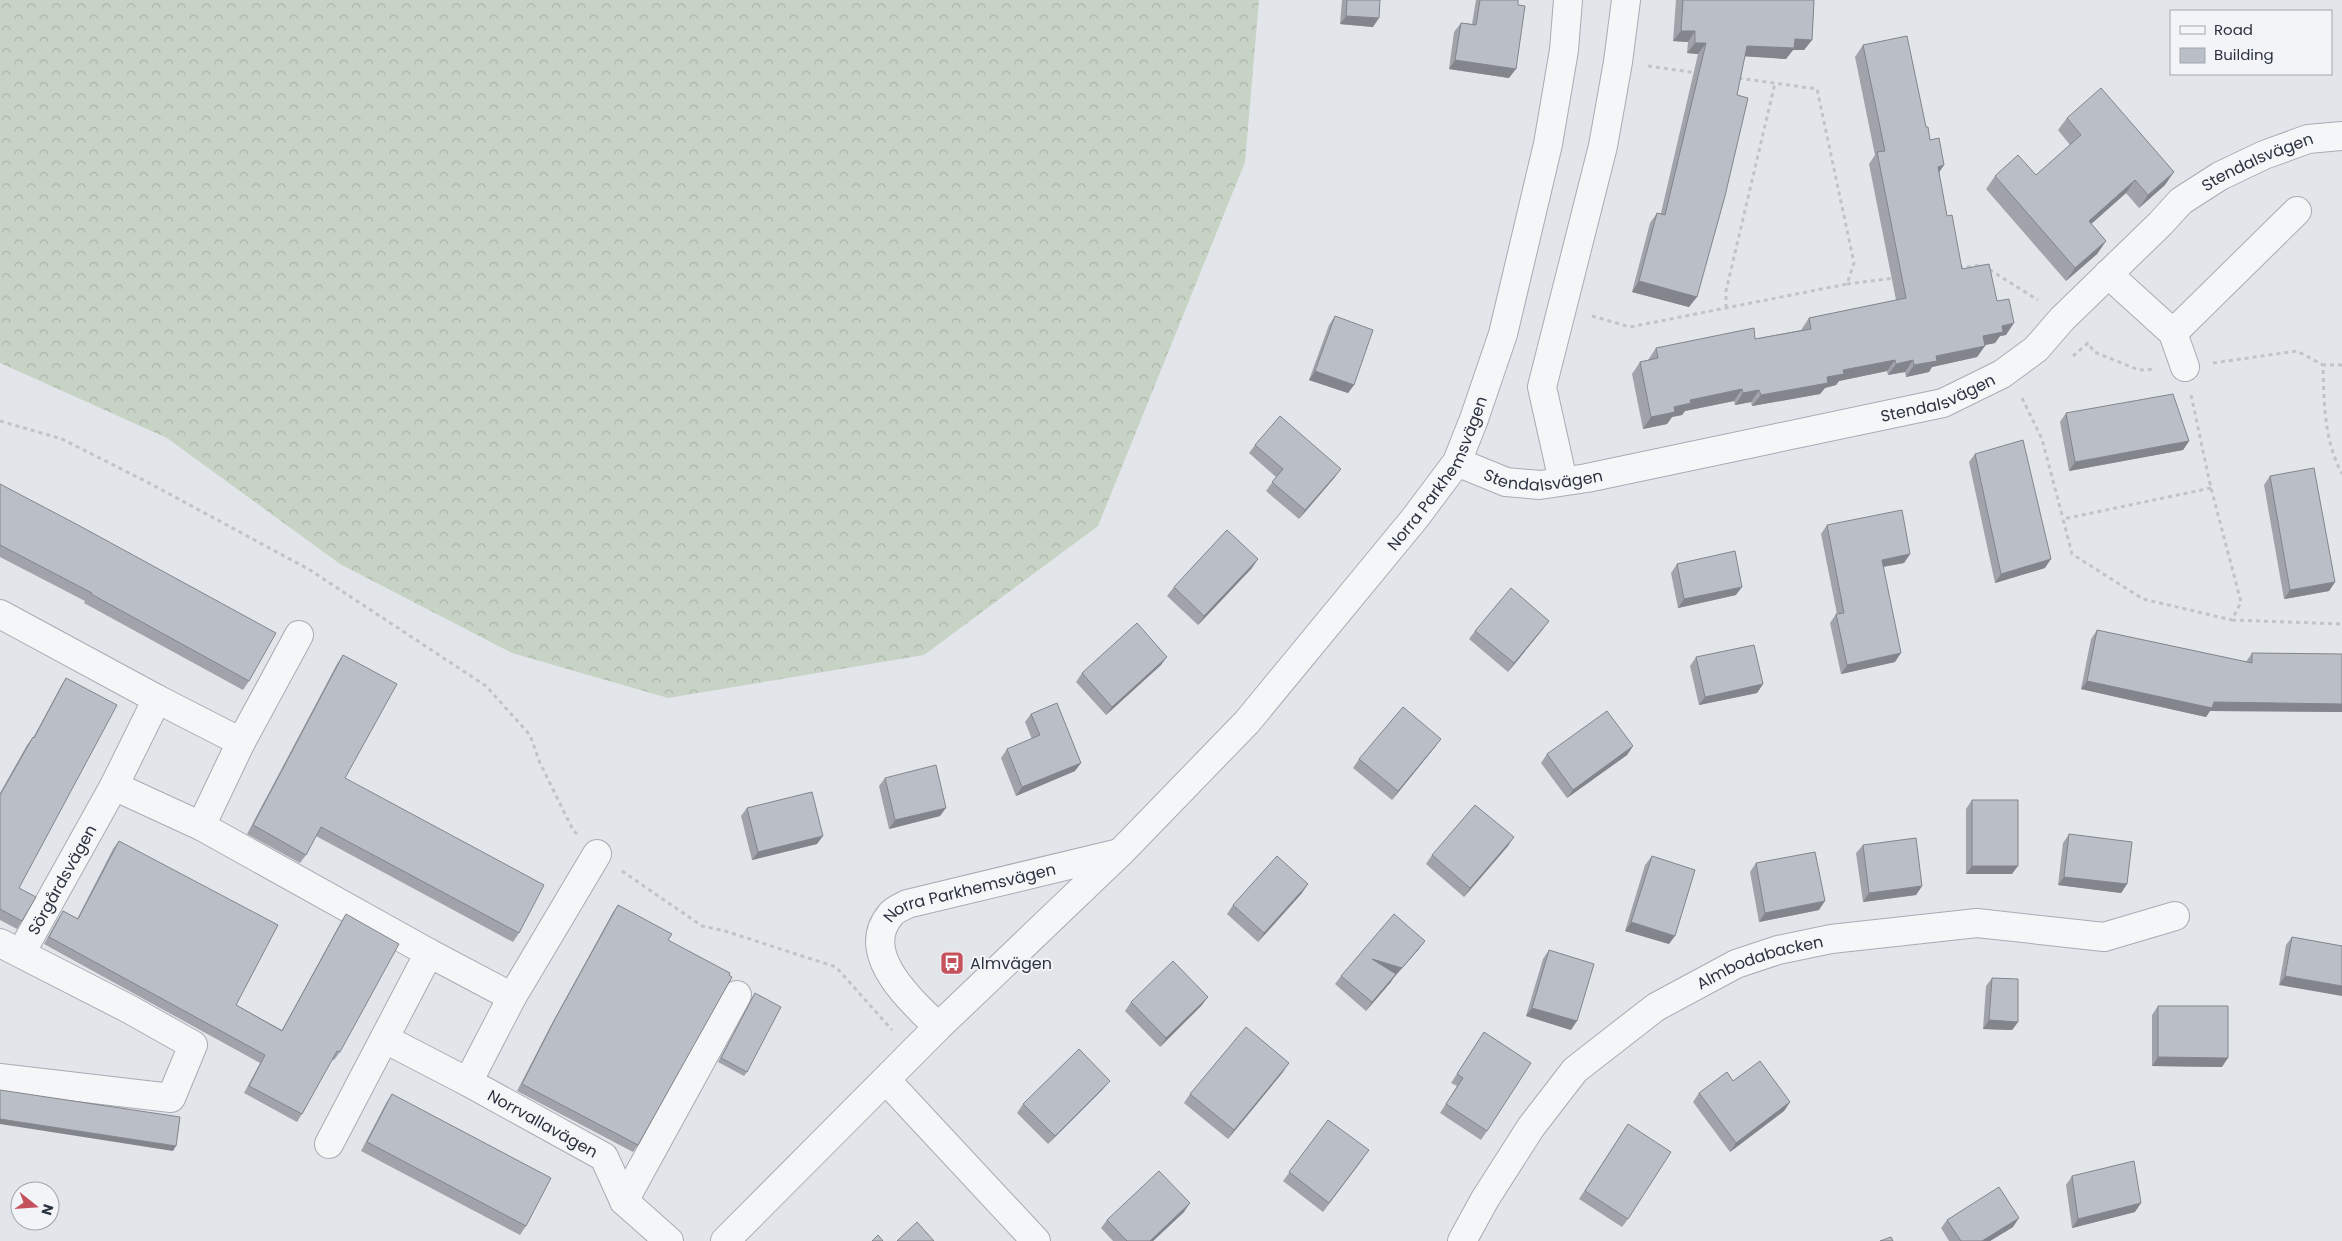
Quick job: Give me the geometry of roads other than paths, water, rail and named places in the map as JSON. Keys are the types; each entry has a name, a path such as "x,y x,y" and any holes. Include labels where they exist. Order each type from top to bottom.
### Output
{"street":[{"name":"Norra Parkhemsvägen","path":"724,1241 938,1027 1120,853 1247,722 1415,518 1457,462 1503,334 1548,144 1564,50 1568,0"},
{"path":"1562,481 1542,387 1603,146 1618,62 1626,0"},
{"name":"Stendalsvägen","path":"1457,462 1506,482 1540,485 1943,403 2002,374 2036,349 2062,319 2181,201 2220,176 2264,155 2308,139 2342,136"},
{"path":"2172,333 2297,211"},
{"path":"2108,274 2172,333 2185,367"},
{"path":"0,614 241,742"},
{"path":"201,826 241,742 299,634"},
{"name":"Sörgårdsvägen","path":"10,948 114,786 157,699"},
{"path":"114,786 201,826 512,997"},
{"name":"Norra Parkhemsvägen","path":"938,1027 906,995 884,963 880,943 884,925 891,913 907,904 1120,853"},
{"path":"468,1082 512,997 597,854"},
{"name":"Almbodabacken","path":"1462,1241 1485,1199 1531,1127 1575,1070 1656,1007 1736,964 1778,950 1831,939 1977,923 2104,937 2175,916"},
{"path":"0,1078 171,1098 193,1045 129,1008 10,948"},
{"path":"329,1144 429,953"},
{"path":"624,1201 737,996"},
{"name":"Norrvallavägen","path":"385,1039 468,1082 604,1157 624,1201 669,1241"},
{"path":"886,1080 1036,1241"}],"place":[{"name":"Almvägen","path":"952,963"}]}
